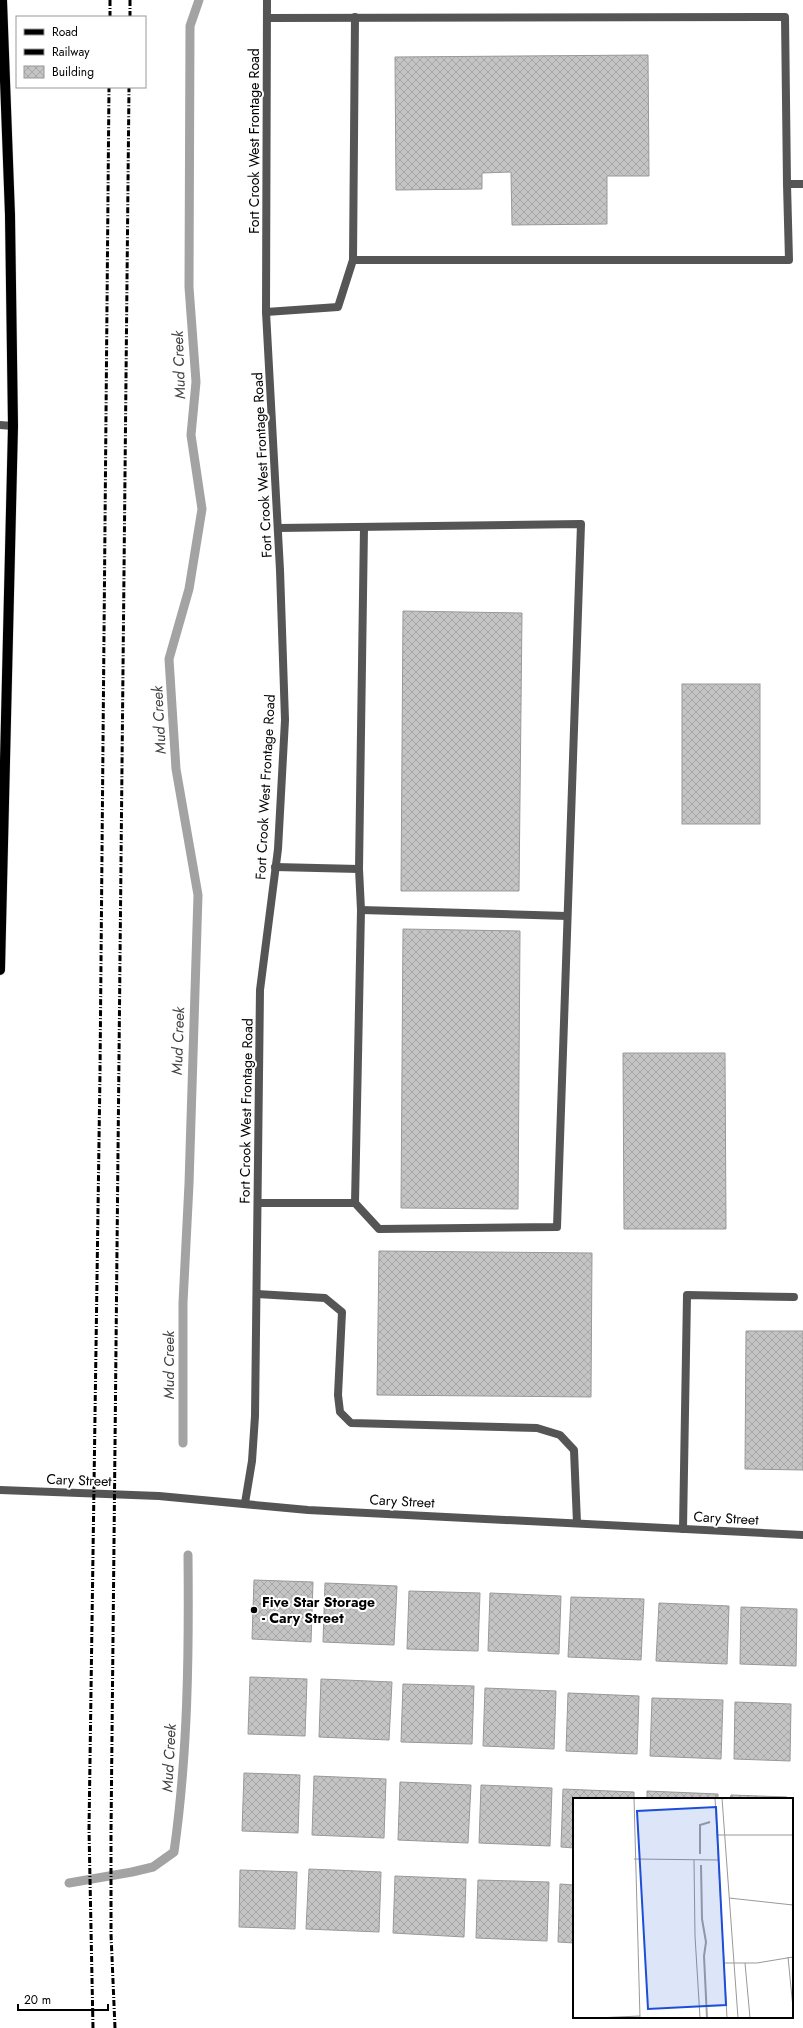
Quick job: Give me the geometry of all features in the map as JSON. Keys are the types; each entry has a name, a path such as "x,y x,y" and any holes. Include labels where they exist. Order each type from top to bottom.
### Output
{"main road":[{"path":"0,970 12,426 10,215 2,0"}],"street":[{"name":"Fort Crook West Frontage Road","path":"245,1503 252,1461 256,1416 260,990 275,866 285,720 278,528 266,312 268,0"},
{"path":"266,312 338,307 353,260 354,17"},
{"path":"267,18 785,17 789,260 353,260"},
{"path":"787,184 803,184"},
{"path":"0,426 12,426"},
{"path":"258,1203 354,1203 379,1228 557,1227 581,524 278,528"},
{"path":"354,1203 361,910 359,869 364,527"},
{"path":"275,866 359,869"},
{"path":"361,910 567,916"},
{"path":"257,1294 325,1298 342,1312 338,1395 340,1412 351,1423 537,1428 560,1435 574,1450 577,1523"},
{"path":"683,1529 687,1295 794,1297"},
{"name":"Cary Street","path":"0,1490 159,1496 308,1510 803,1535"}],"building":[{"path":"648,55 649,176 607,176 607,224 512,225 511,172 482,173 482,189 396,190 395,57"},
{"path":"403,611 522,613 519,891 401,891"},
{"path":"682,684 760,684 760,824 682,824"},
{"path":"403,929 520,931 518,1209 401,1208"},
{"path":"623,1053 725,1053 726,1229 624,1229"},
{"path":"379,1251 592,1253 591,1397 377,1395"},
{"path":"746,1331 803,1331 803,1470 745,1469"},
{"path":"254,1580 313,1582 311,1642 252,1639"},
{"path":"325,1583 397,1586 394,1645 323,1642"},
{"path":"409,1591 480,1593 478,1651 407,1649"},
{"path":"490,1593 561,1596 559,1654 488,1651"},
{"path":"571,1597 644,1599 641,1660 568,1657"},
{"path":"659,1603 729,1606 727,1664 656,1661"},
{"path":"741,1607 797,1609 796,1666 740,1664"},
{"path":"250,1677 307,1679 305,1736 248,1734"},
{"path":"321,1679 392,1682 389,1740 319,1737"},
{"path":"403,1684 474,1686 472,1744 401,1742"},
{"path":"485,1688 556,1691 554,1749 483,1746"},
{"path":"568,1693 639,1696 637,1754 566,1751"},
{"path":"652,1698 723,1700 721,1759 650,1756"},
{"path":"735,1702 791,1704 790,1761 734,1759"},
{"path":"244,1773 300,1775 298,1833 242,1831"},
{"path":"314,1776 386,1779 384,1838 312,1835"},
{"path":"400,1782 471,1785 468,1843 398,1840"},
{"path":"481,1785 552,1788 550,1846 479,1843"},
{"path":"563,1789 634,1792 634,1798 573,1798 573,1848 561,1847"},
{"path":"647,1791 718,1794 718,1798 647,1798"},
{"path":"731,1795 787,1797 787,1798 730,1798"},
{"path":"309,1869 381,1872 379,1932 306,1929"},
{"path":"240,1870 297,1872 295,1929 239,1927"},
{"path":"395,1876 466,1879 464,1937 393,1933"},
{"path":"478,1880 549,1882 547,1941 476,1938"},
{"path":"560,1884 573,1885 573,1943 558,1942"}],"waterway":[{"name":"Mud Creek","path":"183,1443 183,1303 189,1184 198,895 176,769 169,659 189,589 202,509 191,435 196,382 189,287 190,26 199,0"},
{"name":"Mud Creek","path":"69,1883 153,1867 174,1852 179,1815 187,1704 188,1555"}],"railway":[{"path":"110,0 110,16"},
{"path":"130,0 130,16"},
{"path":"93,2028 89,1829 100,1073 109,88"},
{"path":"115,2028 111,1934 111,1833 129,88"}],"place":[{"name":"Five Star Storage - Cary Street","path":"254,1610"}]}
